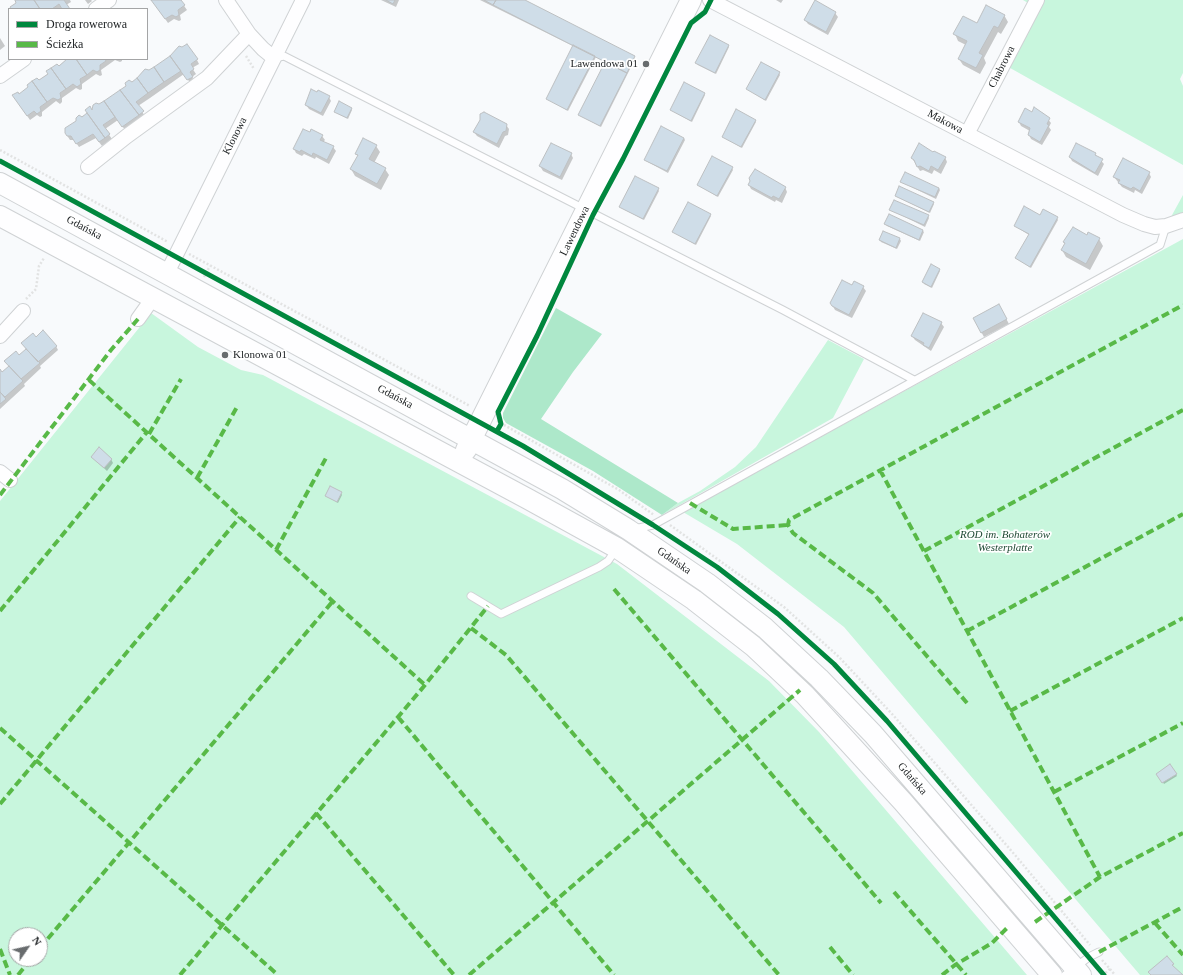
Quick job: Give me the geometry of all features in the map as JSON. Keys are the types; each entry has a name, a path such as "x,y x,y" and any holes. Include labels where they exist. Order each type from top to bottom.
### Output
{"main road":[{"name":"Lawendowa","path":"459,462 691,0"},
{"name":"Gdańska","path":"0,183 472,438 562,489 694,600 753,646 805,694 903,802 1052,975"},
{"name":"Gdańska","path":"0,216 459,462 623,539 707,583 765,628 819,678 873,734 1077,969"},
{"path":"153,298 168,273"}],"street":[{"path":"97,8 109,0"},
{"path":"226,0 249,34 274,58"},
{"name":"Klonowa","path":"168,273 303,0"},
{"name":"Makowa","path":"710,0 1123,215 1144,224 1166,226 1183,220"},
{"name":"Chabrowa","path":"968,134 1037,0"},
{"path":"88,167 127,136 208,78 249,34"},
{"path":"0,76 23,60"},
{"path":"138,319 153,298"},
{"path":"0,336 23,311"}],"lane":[{"path":"274,58 284,56 585,211 783,310 914,380"},
{"path":"471,596 501,614 599,567 608,561 623,539 652,525 1160,245 1166,226"},
{"path":"1077,969 1099,952"}],"path":[{"path":"239,45 255,72"},
{"path":"23,311 19,307 36,289 39,266 48,252"},
{"path":"203,271 213,276"},
{"path":"1077,969 1104,975"},
{"path":"1110,969 1115,975"}],"green space":[{"path":"1023,0 1183,0 1183,73 1180,79 1183,86 1183,165 1003,64 1033,6"},
{"path":"1183,195 1183,220 1166,226"},
{"name":"ROD im. Bohaterów Westerplatte","path":"1183,239 1183,975 1140,975 844,627 737,544 683,512"},
{"path":"556,308 602,334 573,372 541,419 678,503 662,515 593,471 506,423 503,418 503,413"},
{"path":"151,313 198,347 241,370 263,375 617,564 769,681 819,732 1027,975 0,975 0,501"},
{"path":"828,340 864,359 833,418 662,515 678,503 700,491 735,467 756,447"}],"building":[{"path":"15,0 34,0 39,8 10,8 16,3"},
{"path":"34,0 64,0 69,8 61,8 59,4 53,8 39,8"},
{"path":"151,0 181,0 185,5 178,10 179,15 176,17 172,15 165,19"},
{"path":"386,0 395,0 393,4"},
{"path":"484,0 496,0 493,5"},
{"path":"496,0 525,0 635,56 627,73 493,5"},
{"path":"815,0 836,12 826,32 804,20"},
{"path":"986,5 1005,15 998,28 994,26 979,53 983,55 976,68 958,59 967,41 953,34 963,16 977,23"},
{"path":"710,35 729,45 715,73 695,63"},
{"path":"187,44 198,59 191,64 194,69 190,72 193,77 187,80 170,56 179,46 182,47"},
{"path":"573,45 595,56 567,110 546,99"},
{"path":"170,56 181,71 164,82 154,67"},
{"path":"66,60 77,60 87,75 80,79 81,84 77,87 73,84 66,89 51,68 57,64 59,66"},
{"path":"77,60 106,60 100,65 100,70 97,72 93,70 87,75"},
{"path":"605,62 627,73 600,126 578,115"},
{"path":"761,62 780,72 765,100 746,89"},
{"path":"154,67 164,82 148,93 137,78 145,69 149,70"},
{"path":"51,68 66,89 60,93 61,98 58,100 53,98 47,102 32,81 37,78 39,80 48,74 46,71"},
{"path":"137,78 148,93 136,102 144,111 139,115 120,90 126,86 125,83 129,80 132,82"},
{"path":"32,81 47,102 40,107 41,111 37,114 34,111 27,116 12,95 18,92 19,94 28,87 27,85"},
{"path":"684,82 705,93 691,121 670,110"},
{"path":"311,89 317,92 318,90 330,96 321,113 305,105"},
{"path":"120,90 139,115 122,127 104,101"},
{"path":"104,101 115,117 103,125 110,134 105,138 85,110 90,106 92,110 93,105"},
{"path":"339,101 352,108 347,118 334,112"},
{"path":"1034,107 1050,118 1047,124 1049,125 1040,142 1028,135 1030,128 1018,122 1025,108 1032,112"},
{"path":"736,109 756,120 741,147 722,137"},
{"path":"484,112 507,124 506,131 503,132 497,144 473,132 480,120 480,114"},
{"path":"87,113 105,138 99,142 93,134 76,144 71,136 67,136 65,133 65,128 76,121 76,118 79,115 82,117"},
{"path":"661,126 684,138 667,171 644,160"},
{"path":"303,129 310,132 311,129 323,135 320,140 334,146 327,160 313,153 312,156 301,150 300,152 293,149"},
{"path":"363,138 377,145 369,159 386,168 377,184 350,169 358,155 355,154"},
{"path":"551,143 572,153 560,177 539,166"},
{"path":"919,143 933,152 934,151 946,157 938,170 931,166 929,171 920,166 917,167 914,160 911,158"},
{"path":"1076,143 1096,153 1095,155 1103,159 1095,173 1069,157"},
{"path":"712,156 733,167 717,196 697,185"},
{"path":"1123,158 1150,172 1140,191 1133,187 1131,189 1118,183 1120,180 1113,177"},
{"path":"755,169 786,187 779,199 773,196 772,198 748,185 750,181 749,178"},
{"path":"905,172 939,188 935,197 900,182"},
{"path":"635,176 659,188 643,219 619,207"},
{"path":"899,186 934,202 929,212 895,196"},
{"path":"894,200 929,215 924,225 889,210"},
{"path":"688,202 711,214 695,244 672,232"},
{"path":"1024,206 1040,215 1043,209 1058,217 1030,267 1015,258 1029,234 1014,226"},
{"path":"889,214 923,230 919,240 884,224"},
{"path":"1073,227 1087,235 1088,232 1100,238 1086,264 1061,250 1065,243 1063,242"},
{"path":"883,231 900,238 896,248 879,240"},
{"path":"931,264 940,269 931,287 922,282"},
{"path":"842,280 852,285 854,281 864,286 849,315 832,306 830,303"},
{"path":"999,304 1007,319 981,333 973,318"},
{"path":"923,313 942,322 929,348 923,345 924,343 911,336"},
{"path":"43,330 57,346 38,362 21,343 33,333 36,337"},
{"path":"26,349 40,363 21,379 4,361 16,351 19,355"},
{"path":"9,366 23,381 5,397 0,392 0,369 2,372"},
{"path":"0,392 6,399 0,404"},
{"path":"99,447 112,459 104,468 91,457"},
{"path":"330,486 342,492 337,502 325,496"},
{"path":"1170,764 1177,774 1162,783 1156,774"},
{"path":"1167,956 1174,964 1172,965 1183,975 1151,975 1148,972"}],"marked path":[{"path":"967,703 873,593 793,533 788,525 789,520 1183,305"},
{"path":"0,495 111,350 138,319"},
{"path":"149,434 181,379"},
{"path":"89,380 425,685"},
{"path":"197,478 237,407"},
{"path":"924,551 1183,410"},
{"path":"0,611 147,432"},
{"path":"276,550 326,458"},
{"path":"880,470 1100,877"},
{"path":"690,503 733,529 788,525"},
{"path":"967,631 1183,514"},
{"path":"0,804 240,517"},
{"path":"614,589 881,903"},
{"path":"48,939 333,601"},
{"path":"180,975 425,685 488,606"},
{"path":"1010,711 1183,618"},
{"path":"471,628 506,655 779,975"},
{"path":"469,975 800,690"},
{"path":"398,717 614,975"},
{"path":"1054,792 1183,723"},
{"path":"0,728 278,975"},
{"path":"316,813 454,975"},
{"path":"1035,922 1100,877 1183,833"},
{"path":"894,892 966,975"},
{"path":"1099,952 1183,907"},
{"path":"1155,923 1183,955"},
{"path":"942,975 955,965 992,943 1009,926"},
{"path":"830,947 853,975"},
{"path":"0,949 10,975"},
{"path":"18,975 24,967"}],"cycle path":[{"path":"497,431 501,424 498,412 537,336 593,215 623,159 691,23 705,12 711,0"},
{"path":"0,161 523,446 653,525 717,567 778,614 834,664 887,721 1104,975"}],"place":[{"name":"Lawendowa 01","path":"646,64"},
{"name":"Klonowa 01","path":"225,355"}]}
